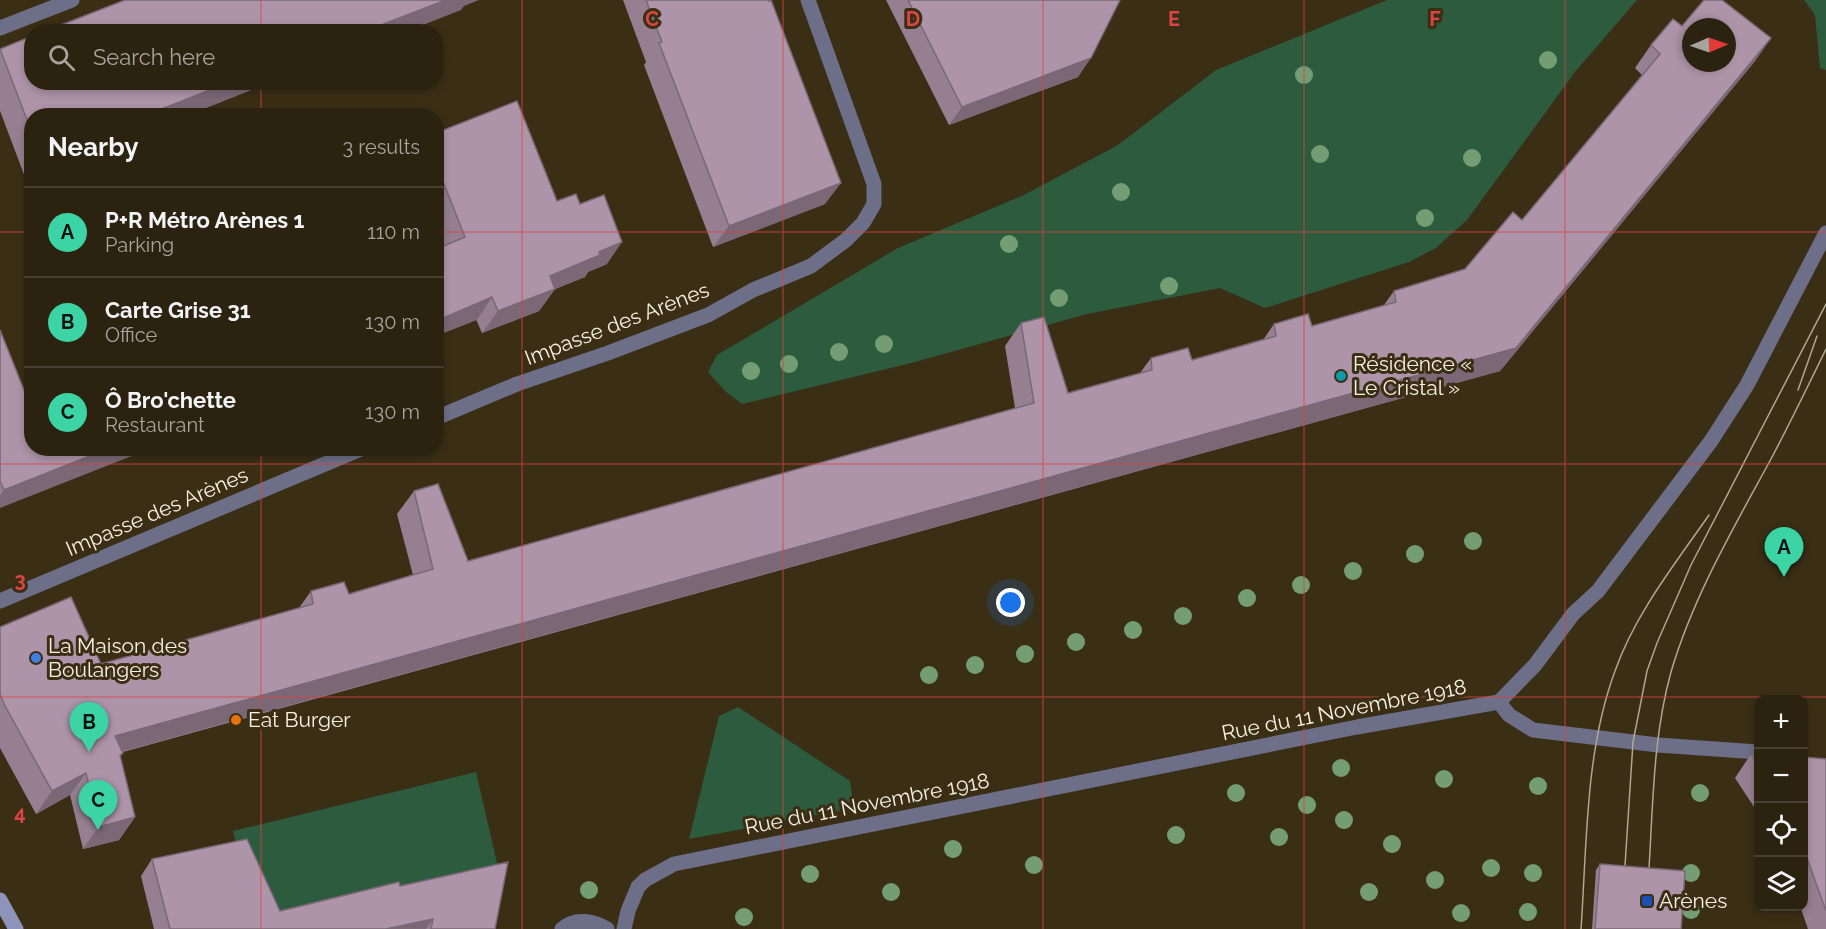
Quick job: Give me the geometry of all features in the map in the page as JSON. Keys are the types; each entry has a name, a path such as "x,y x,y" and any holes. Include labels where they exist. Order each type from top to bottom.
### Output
{"main road":[{"path":"0,900 16,929"}],"street":[{"path":"0,28 72,0"},
{"name":"Impasse des Arènes","path":"444,415 517,384 708,315 753,290 811,266 846,240 863,223 874,204 874,184 808,0"},
{"name":"Rue du 11 Novembre 1918","path":"624,929 628,910 638,887 645,880 674,864 1357,727 1499,702 1535,665 1573,614 1598,591 1712,441 1747,386 1826,233"},
{"name":"Impasse des Arènes","path":"0,601 344,456"},
{"path":"1499,702 1509,716 1533,730 1658,745 1754,752"},
{"path":"562,929 565,926 587,920 607,929"}],"green space":[{"path":"1387,0 1637,0 1575,72 1467,220 1436,248 1409,262 1265,308 1220,288 1087,314 915,362 742,404 726,392 708,372 717,355 898,248 1024,195 1118,145 1216,70"},
{"path":"1804,0 1826,0 1826,70 1820,68 1815,15"},
{"path":"738,707 850,781 854,808 689,839 719,716"},
{"path":"476,772 499,872 256,929 233,831"}],"building":[{"path":"125,0 446,0 384,24 64,24"},
{"path":"646,0 771,0 841,183 729,226 659,43 662,42"},
{"path":"908,0 1120,0 1091,58 962,107"},
{"name":"Résidence « Le Cristal »","path":"1704,0 1722,0 1771,38 1516,348 115,736 123,753 120,755 135,817 99,827 86,773 52,791 4,704 0,694 0,627 71,597 101,664 313,604 311,591 344,582 349,594 433,569 414,491 438,484 468,561 1034,403 1021,323 1044,317 1068,393 1152,370 1151,358 1188,348 1192,360 1276,336 1274,324 1308,314 1312,326 1396,302 1394,291 1465,269 1513,212 1522,220 1660,54 1651,45 1673,19 1682,26 1682,72 1736,72 1736,18 1689,18"},
{"path":"24,39 24,90 210,90 164,108 24,108 24,112 0,49"},
{"path":"517,101 557,201 576,194 580,204 604,195 622,242 599,252 600,255 550,276 555,289 498,311 492,297 444,318 444,246 465,237 444,184 444,130"},
{"path":"0,330 24,390 24,456 90,456 4,490 0,481"},
{"path":"1808,757 1826,759 1826,911 1808,861"},
{"path":"247,839 280,911 399,882 400,886 508,862 495,929 431,929 433,919 386,929 170,929 152,859"},
{"path":"1600,864 1685,871 1681,929 1595,929"}],"tram line":[{"path":"1624,881 1633,742 1647,671 1691,565 1826,304"},
{"path":"1798,390 1817,336"},
{"path":"1648,884 1654,777 1660,724 1671,672 1680,644 1715,563 1826,349"},
{"path":"1581,929 1589,798 1605,702 1623,650 1633,629 1709,515"}],"place":[{"name":"Résidence « Le Cristal »","path":"1341,376"},
{"name":"P+R Métro Arènes 1","path":"1784,577"},
{"name":"La Maison des Boulangers","path":"36,658"},
{"name":"Eat Burger","path":"236,720"},
{"name":"Carte Grise 31","path":"89,752"},
{"name":"Ô Bro'chette","path":"98,830"},
{"name":"Arènes","path":"1647,901"}]}
